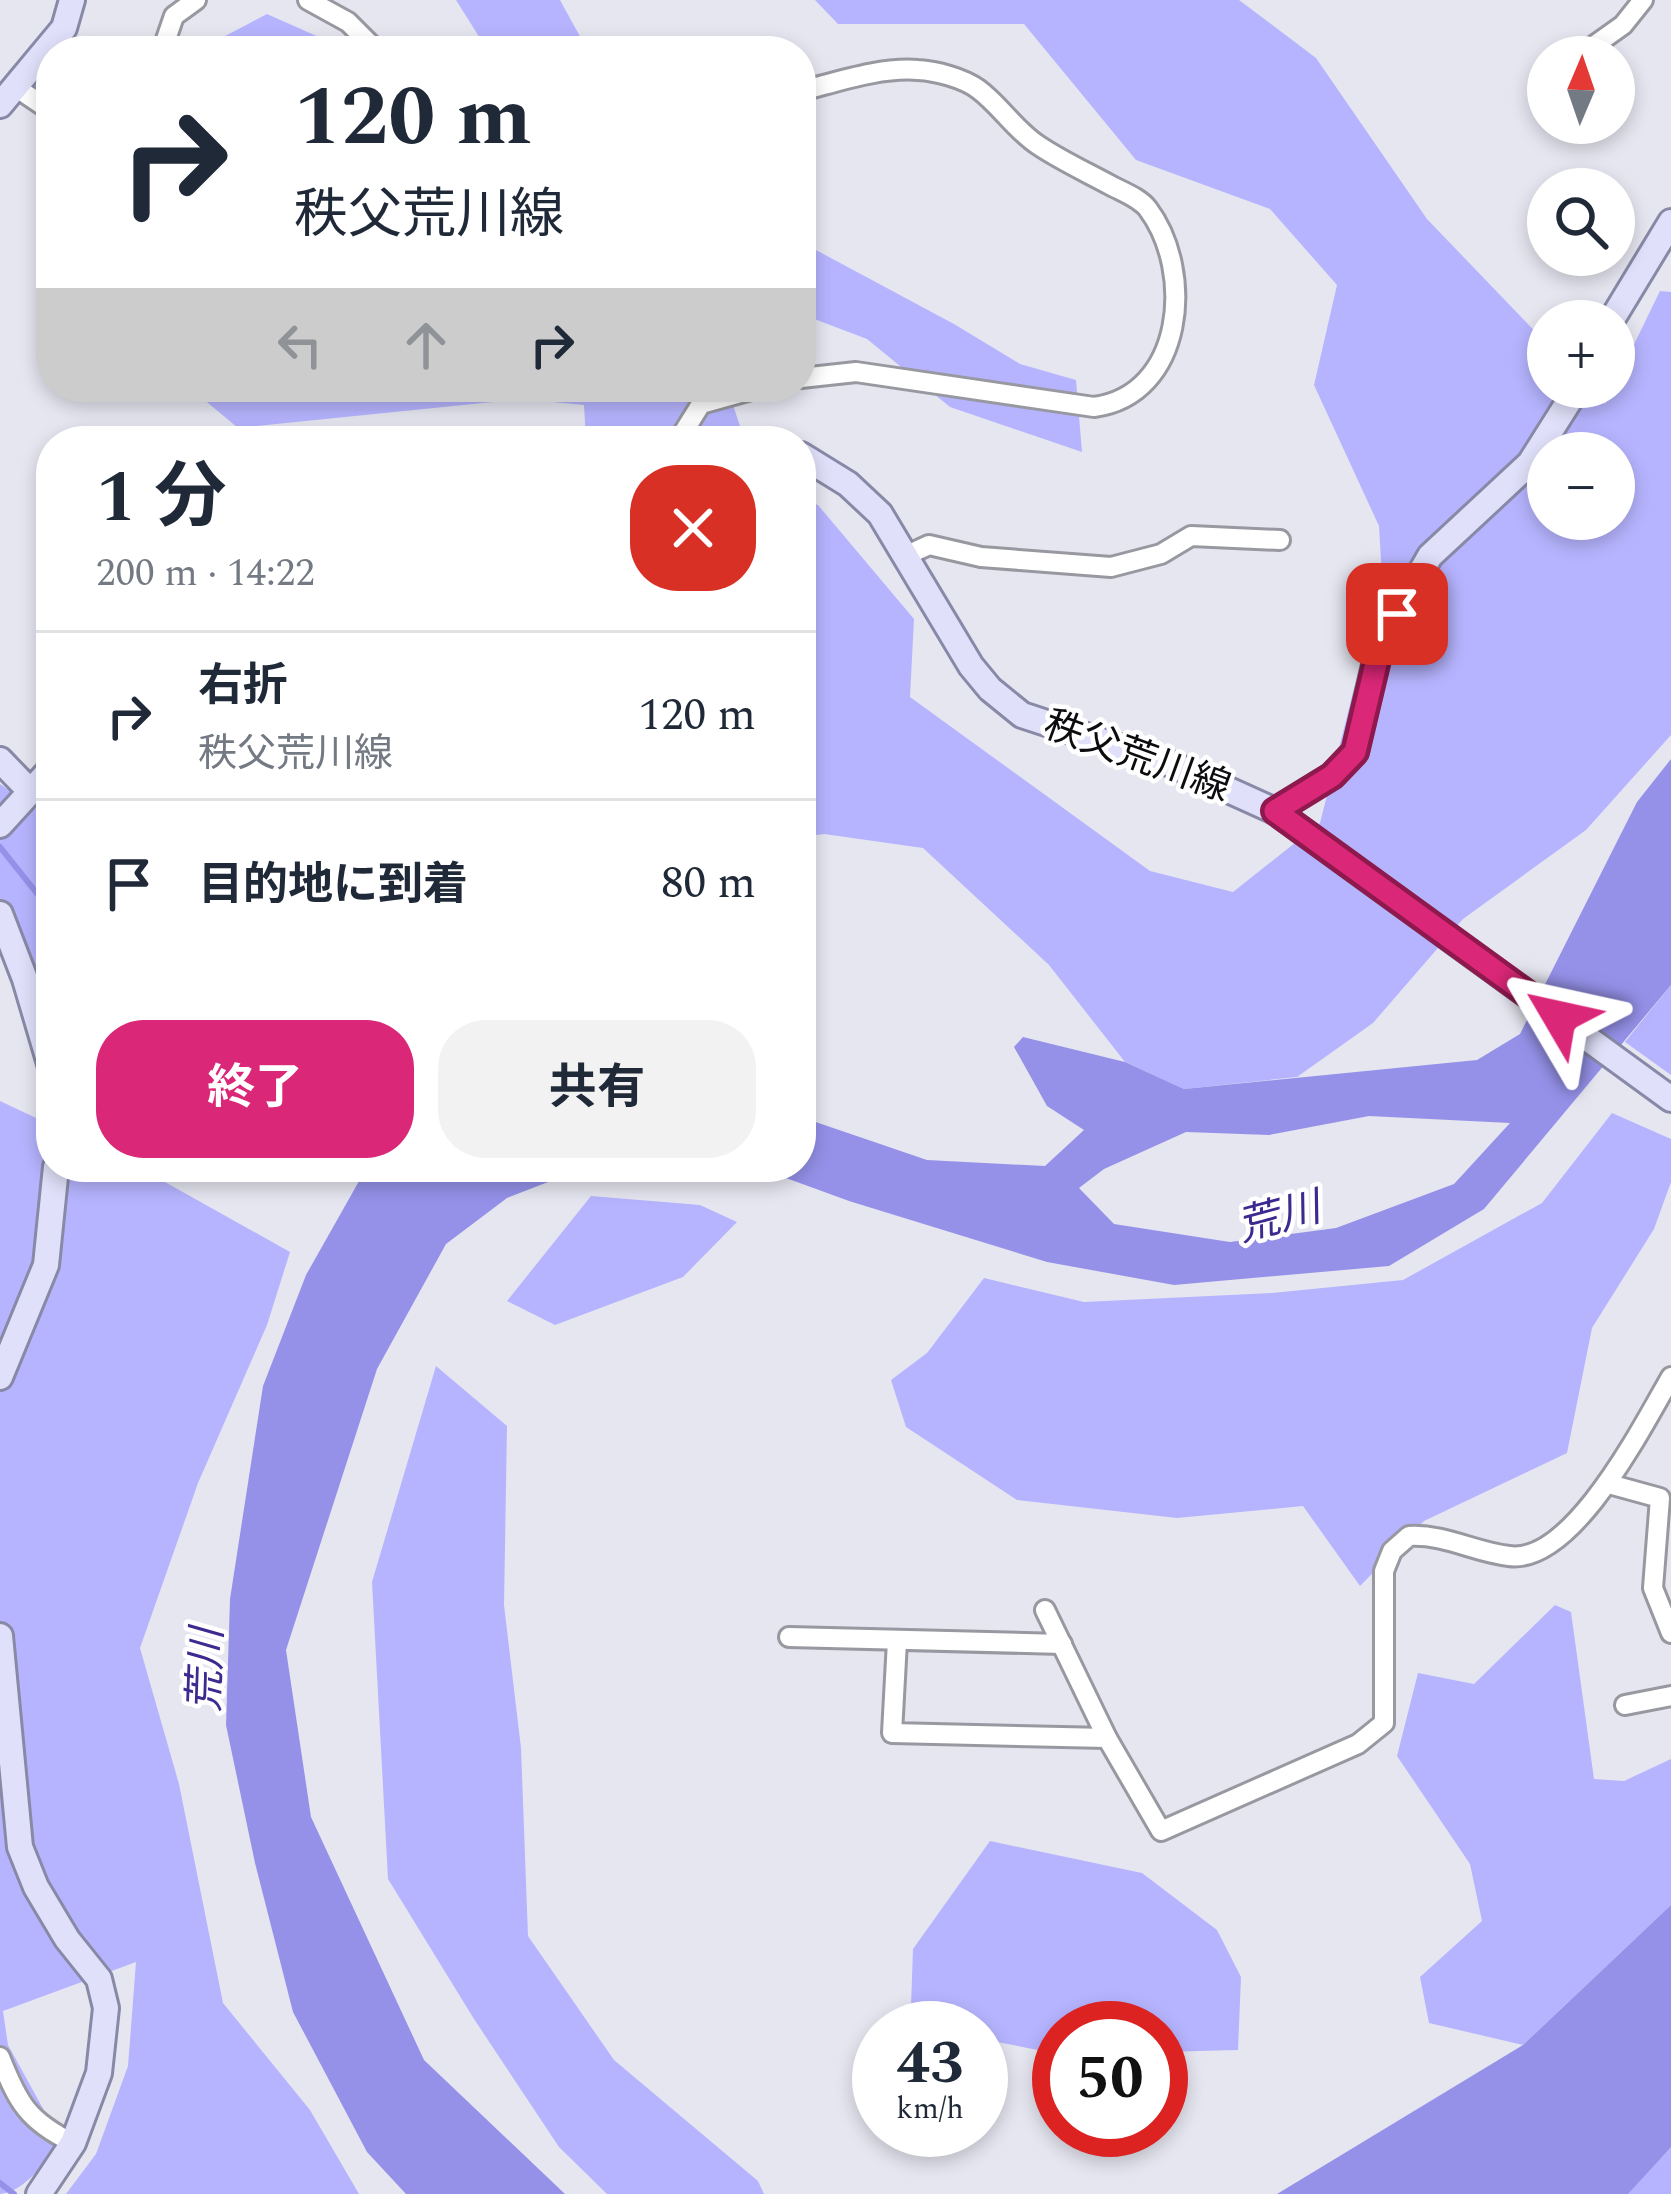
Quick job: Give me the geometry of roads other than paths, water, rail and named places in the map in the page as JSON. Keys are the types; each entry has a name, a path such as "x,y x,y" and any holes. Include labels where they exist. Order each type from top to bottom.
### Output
{"main road":[{"path":"58,36 72,0"},
{"path":"7,95 36,64"},
{"path":"1624,300 1671,222"},
{"name":"秩父荒川線","path":"816,464 848,484 880,514 971,666 1022,715 1171,764 1275,811 1332,776 1355,752 1381,643 1430,556 1530,463 1564,408"},
{"path":"4,771 29,790"},
{"path":"0,825 36,783"},
{"path":"1275,811 1671,1099"},
{"path":"0,914 36,1016"},
{"path":"0,1377 46,1265 54,1182"},
{"path":"0,1636 20,1847 67,1940 99,1979 106,2008 99,2073 73,2143 39,2194"}],"street":[{"path":"167,36 174,16 196,0"},
{"path":"308,0 348,22 362,36"},
{"path":"1608,36 1643,0"},
{"path":"816,88 916,69 976,86 1035,144 1144,203 1165,236 1174,275 1173,325 1162,364 1142,388 1118,404 1094,407 856,372 816,376"},
{"path":"7,95 36,106"},
{"path":"687,426 701,404 708,402"},
{"path":"905,556 929,544 981,557 1111,567 1161,554 1191,536 1280,541"},
{"path":"1045,1610 1107,1738 1161,1831 1358,1744 1384,1724 1384,1571 1392,1551 1409,1536 1431,1535 1513,1557 1537,1552 1609,1484 1671,1377"},
{"path":"1609,1484 1660,1498 1653,1588 1671,1633"},
{"path":"789,1637 1062,1644"},
{"path":"897,1641 892,1732 1107,1738"},
{"path":"1625,1705 1671,1696"},
{"path":"0,2057 11,2085 39,2127 73,2143"}],"waterway":[{"path":"0,847 36,892"},
{"path":"0,2183 14,2194"}],"water label":[{"name":"荒川","path":"1279,1218"},
{"name":"荒川","path":"207,1670"}]}
